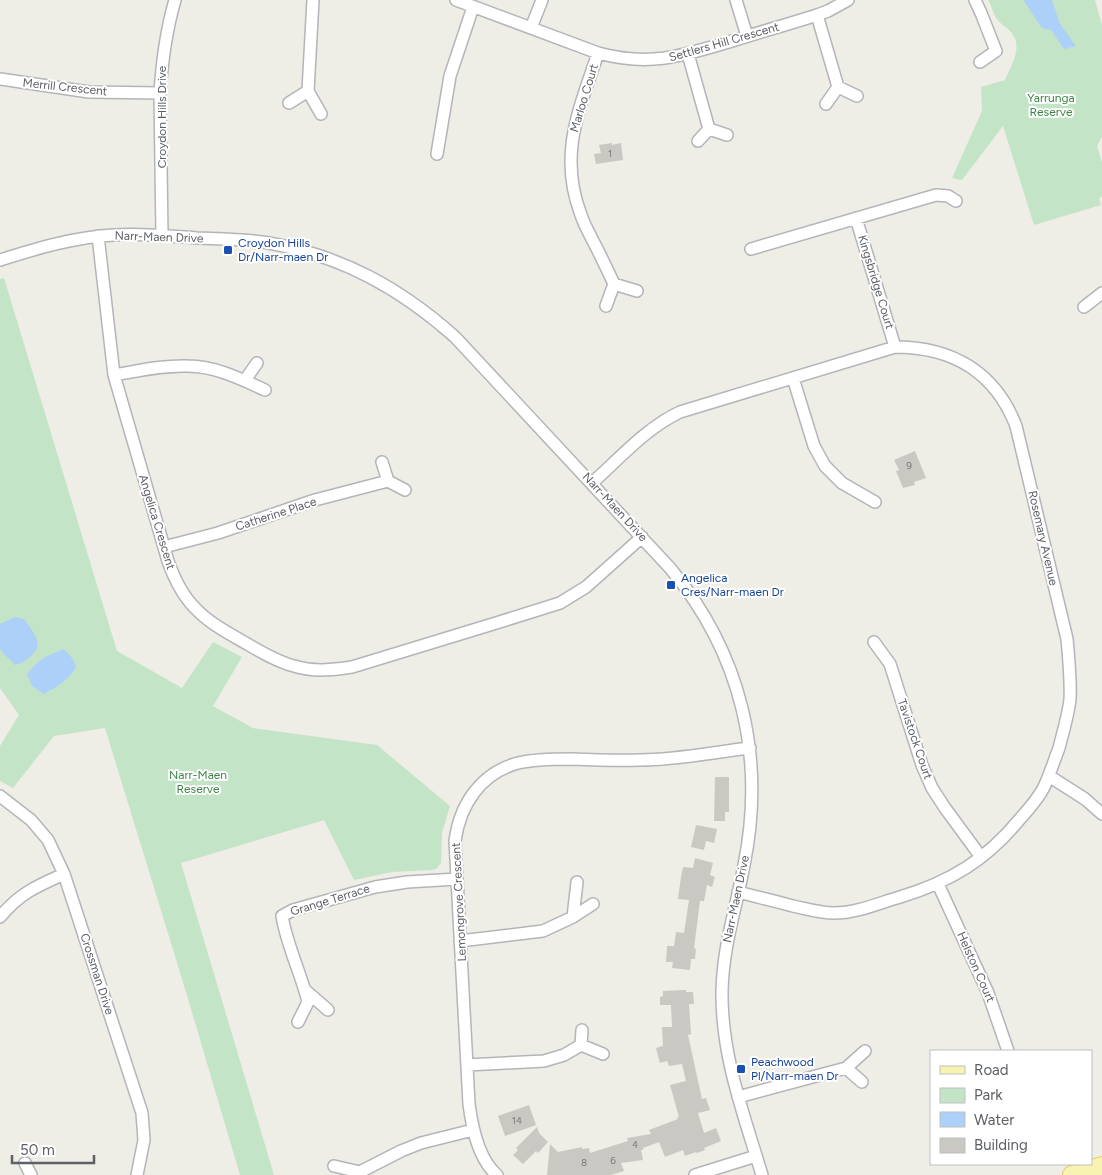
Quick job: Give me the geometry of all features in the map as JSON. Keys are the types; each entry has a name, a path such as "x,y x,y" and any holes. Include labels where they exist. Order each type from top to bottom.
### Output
{"main road":[{"path":"1072,1175 1102,1166"}],"street":[{"name":"Croydon Hills Drive","path":"162,236 160,93 165,40 175,0"},
{"path":"313,0 308,91 321,114"},
{"name":"Settlers Hill Crescent","path":"456,0 598,53 639,60 665,59 688,54 817,15 833,9 848,0"},
{"path":"531,28 542,0"},
{"path":"736,0 747,36"},
{"path":"975,0 996,51 980,62"},
{"path":"437,154 450,76 473,7"},
{"path":"817,15 838,87 857,96"},
{"name":"Marloo Court","path":"598,53 576,117 571,144 571,172 576,202 581,217 614,284"},
{"path":"688,54 709,129"},
{"name":"Merrill Crescent","path":"0,79 89,92 160,93"},
{"path":"826,104 838,87"},
{"path":"290,103 308,91"},
{"path":"709,129 727,135"},
{"path":"698,142 709,129"},
{"name":"Kingsbridge Court","path":"750,249 936,195 948,196 956,201"},
{"name":"Kingsbridge Court","path":"856,218 895,347"},
{"name":"Narr-Maen Drive","path":"0,260 58,243 98,236 130,234 267,243 334,260 369,276 423,309 455,337 680,580 694,599 714,633 728,665 743,713 750,748 752,816 744,865 727,941 722,990 722,1012 728,1059 762,1175"},
{"name":"Angelica Crescent","path":"98,236 114,375 164,547 174,575 195,608 212,623 269,656 294,666 315,670 352,667 560,603 586,587 642,537"},
{"path":"606,306 614,284 637,291"},
{"path":"1084,307 1102,293"},
{"name":"Rosemary Avenue","path":"592,483 652,428 670,417 691,408 895,347 917,348 938,352 976,370 1001,396 1016,426 1067,639 1070,670 1070,701 1064,731 1044,788 1033,805 1007,835 981,857 938,884 921,891 869,907 836,913 819,912 738,892"},
{"path":"245,380 257,362"},
{"path":"114,375 166,367 188,366 209,368 245,380 266,390"},
{"path":"792,378 814,446 825,466 842,483 874,502"},
{"path":"382,462 388,481 405,490"},
{"name":"Catherine Place","path":"164,547 218,533 315,500 388,481"},
{"name":"Tavistock Court","path":"874,642 890,664 922,765 932,788 944,808 981,857"},
{"name":"Lemongrove Crescent","path":"497,1175 482,1155 473,1130 469,1104 455,841 459,818 470,797 486,780 502,769 521,762 553,759 664,759 750,748"},
{"path":"1048,776 1085,799 1102,814"},
{"name":"Crossman Drive","path":"0,796 31,820 48,840 64,874 142,1113 144,1140 137,1175"},
{"path":"0,917 18,898 35,886 64,874"},
{"name":"Grange Terrace","path":"298,1022 308,1002 284,932 282,916 293,910 375,886 457,879"},
{"path":"574,918 577,882"},
{"name":"Helston Court","path":"938,884 988,993 1008,1050"},
{"path":"460,941 543,931 574,918 593,904"},
{"name":"Grange Terrace","path":"305,990 328,1010"},
{"path":"581,1045 582,1030"},
{"path":"467,1065 544,1061 564,1056 581,1045"},
{"path":"581,1045 603,1054"},
{"path":"738,1097 846,1068 865,1051"},
{"path":"846,1068 862,1082"},
{"path":"334,1166 360,1174 400,1151 421,1143 473,1130"},
{"path":"695,1175 756,1156"},
{"path":"25,1163 31,1175"}],"green space":[{"name":"Yarrunga Reserve","path":"988,0 1095,0 1102,25 1102,137 1097,146 1102,162 1102,197 1099,198 1101,205 1034,225 1003,126 962,180 952,178 982,111 981,87 1005,80 1015,56 1015,38 996,18"},
{"name":"Narr-Maen Reserve","path":"4,278 117,651 182,688 213,642 242,657 213,706 253,728 377,745 450,806 442,833 441,863 436,869 432,870 392,872 354,880 324,820 181,863 274,1175 240,1175 105,728 54,736 13,788 0,781 0,746 19,715 0,688 0,279"}],"water":[{"path":"1023,0 1052,0 1060,24 1076,46 1064,49 1051,30 1042,28"},
{"path":"15,617 24,619 36,636 38,646 29,658 15,665 0,649 0,624"},
{"path":"64,649 73,659 76,667 58,686 44,694 32,686 27,674 43,658"}],"building":[{"path":"612,143 612,145 621,143 623,160 596,164 594,154 601,153 599,145"},
{"path":"915,451 926,478 914,482 915,485 903,488 896,471 899,470 894,460"},
{"path":"715,777 729,777 729,812 725,812 725,821 714,821"},
{"path":"696,825 717,829 714,843 706,841 704,850 691,847"},
{"path":"695,858 713,863 710,875 715,877 712,887 707,885 704,901 700,901 694,948 696,949 695,959 691,959 690,970 672,968 673,962 666,962 667,946 674,946 676,932 684,933 689,900 678,899 683,867 693,868"},
{"path":"686,990 686,992 693,992 694,1004 689,1004 691,1034 688,1035 702,1099 706,1098 710,1110 698,1113 704,1133 716,1128 721,1141 697,1153 685,1156 683,1150 665,1157 659,1142 641,1150 643,1160 621,1163 624,1171 611,1175 547,1175 550,1144 558,1152 582,1147 582,1149 589,1148 590,1153 628,1141 627,1138 651,1134 649,1130 678,1119 670,1085 686,1081 682,1064 669,1066 667,1061 660,1063 656,1048 663,1046 662,1027 672,1027 671,1005 660,1005 660,997 663,996 663,991"},
{"path":"529,1105 536,1125 505,1136 498,1116"},
{"path":"537,1127 539,1133 548,1142 538,1153 536,1151 523,1164 513,1155 518,1150 516,1148"}],"place":[{"name":"Croydon Hills Dr/Narr-maen Dr","path":"228,250"},
{"name":"Angelica Cres/Narr-maen Dr","path":"671,585"},
{"name":"Peachwood Pl/Narr-maen Dr","path":"741,1069"}]}
